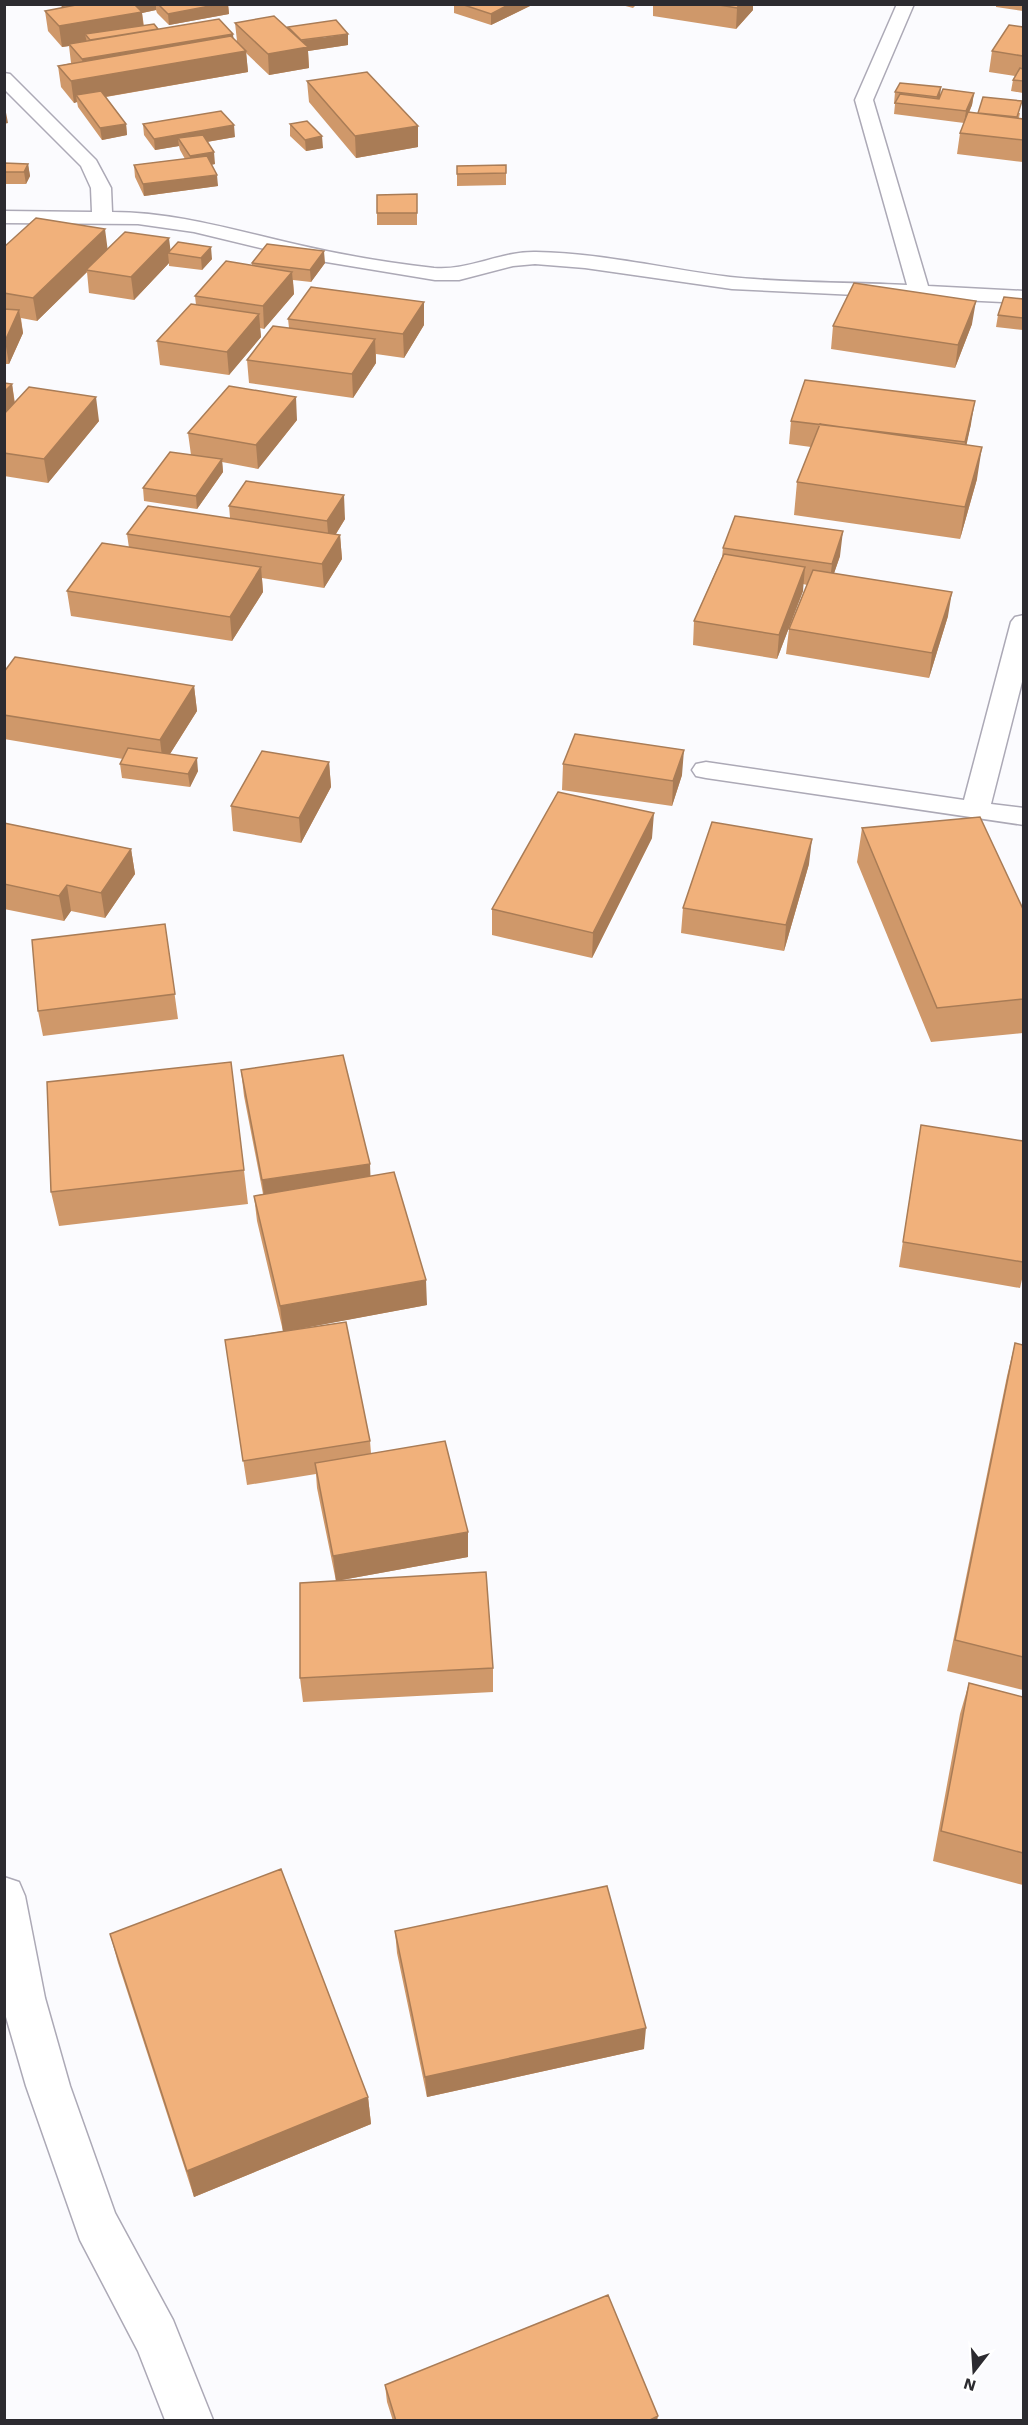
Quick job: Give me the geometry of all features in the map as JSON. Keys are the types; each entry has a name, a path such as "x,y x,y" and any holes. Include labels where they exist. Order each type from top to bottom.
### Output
{"street":[{"path":"906,4 864,100 919,291"},
{"path":"4,78 89,164 101,188 102,217"},
{"path":"4,217 138,218 194,226 302,252 435,274 459,274 512,260 535,258 585,262 732,284 1023,297"},
{"path":"976,808 1023,622"},
{"path":"706,770 976,808 1023,817"},
{"path":"4,1896 23,1998 48,2086 96,2224 156,2337 189,2421"}],"building":[{"path":"81,4 134,4 142,12 59,26 45,11"},
{"path":"158,4 220,4 168,14"},
{"path":"461,4 510,4 491,14"},
{"path":"713,4 740,4 737,8"},
{"path":"274,16 308,47 268,54 235,23"},
{"path":"219,19 233,34 82,59 69,44"},
{"path":"336,20 348,34 301,40 288,27"},
{"path":"154,24 158,29 90,40 85,34"},
{"path":"1009,25 1023,27 1023,56 992,51"},
{"path":"231,36 246,51 71,81 58,66"},
{"path":"1020,68 1023,69 1023,81 1013,80"},
{"path":"367,72 418,126 355,136 307,81"},
{"path":"900,83 941,87 937,97 895,92"},
{"path":"943,89 974,93 966,111 895,103 900,94 939,99"},
{"path":"101,91 126,124 100,128 76,95"},
{"path":"983,97 1022,101 1017,117 978,113"},
{"path":"221,111 234,125 154,139 143,124"},
{"path":"968,112 1023,119 1023,140 960,133"},
{"path":"307,121 322,136 305,140 290,124"},
{"path":"203,135 214,152 190,156 178,138"},
{"path":"207,156 217,175 143,184 134,165"},
{"path":"4,163 28,164 24,172 4,172"},
{"path":"506,165 506,173 457,174 457,166"},
{"path":"417,194 417,213 377,213 377,195"},
{"path":"36,218 105,229 33,298 4,293 4,247"},
{"path":"125,232 169,238 131,277 86,270"},
{"path":"178,242 211,247 201,258 168,253"},
{"path":"267,244 324,251 310,270 252,263"},
{"path":"226,261 292,272 263,306 195,296"},
{"path":"854,283 976,301 958,345 833,326"},
{"path":"311,287 424,302 403,334 288,319"},
{"path":"1004,297 1023,299 1023,318 998,315"},
{"path":"191,304 259,314 227,352 157,341"},
{"path":"4,309 19,310 5,341 4,341"},
{"path":"273,326 375,339 352,374 247,360"},
{"path":"805,380 975,401 965,442 791,421"},
{"path":"4,383 12,384 4,392"},
{"path":"229,386 296,397 256,445 188,433"},
{"path":"29,387 96,397 44,459 4,453 4,414"},
{"path":"820,424 982,447 965,507 797,482"},
{"path":"170,452 222,459 196,496 143,488"},
{"path":"246,481 344,495 327,521 229,506"},
{"path":"148,506 340,535 322,564 127,534"},
{"path":"735,516 843,531 832,564 723,548"},
{"path":"102,543 261,567 230,617 67,591"},
{"path":"724,554 805,567 779,635 694,621"},
{"path":"813,570 952,592 932,653 789,629"},
{"path":"15,657 194,686 160,740 4,715 4,672"},
{"path":"575,734 684,750 673,781 563,764"},
{"path":"128,748 197,758 188,774 120,764"},
{"path":"262,751 329,762 299,818 231,806"},
{"path":"558,792 654,813 593,933 492,909"},
{"path":"980,817 1023,909 1023,999 937,1008 862,828"},
{"path":"712,822 812,839 786,925 683,908"},
{"path":"4,823 131,849 101,893 67,885 59,896 4,884"},
{"path":"165,924 175,994 38,1011 32,940"},
{"path":"343,1055 370,1164 262,1180 241,1070"},
{"path":"231,1062 244,1170 51,1192 47,1082"},
{"path":"921,1125 1023,1141 1023,1262 903,1242"},
{"path":"394,1172 426,1280 280,1306 254,1196"},
{"path":"346,1322 370,1441 243,1461 225,1340"},
{"path":"1015,1343 1023,1345 1023,1657 955,1640"},
{"path":"445,1441 468,1532 333,1556 315,1463"},
{"path":"486,1572 493,1668 300,1678 300,1583"},
{"path":"969,1683 1023,1697 1023,1853 941,1831"},
{"path":"281,1869 368,2097 187,2171 110,1934"},
{"path":"607,1886 646,2028 425,2077 395,1931"},
{"path":"608,2295 658,2416 648,2421 396,2421 385,2385"}]}
